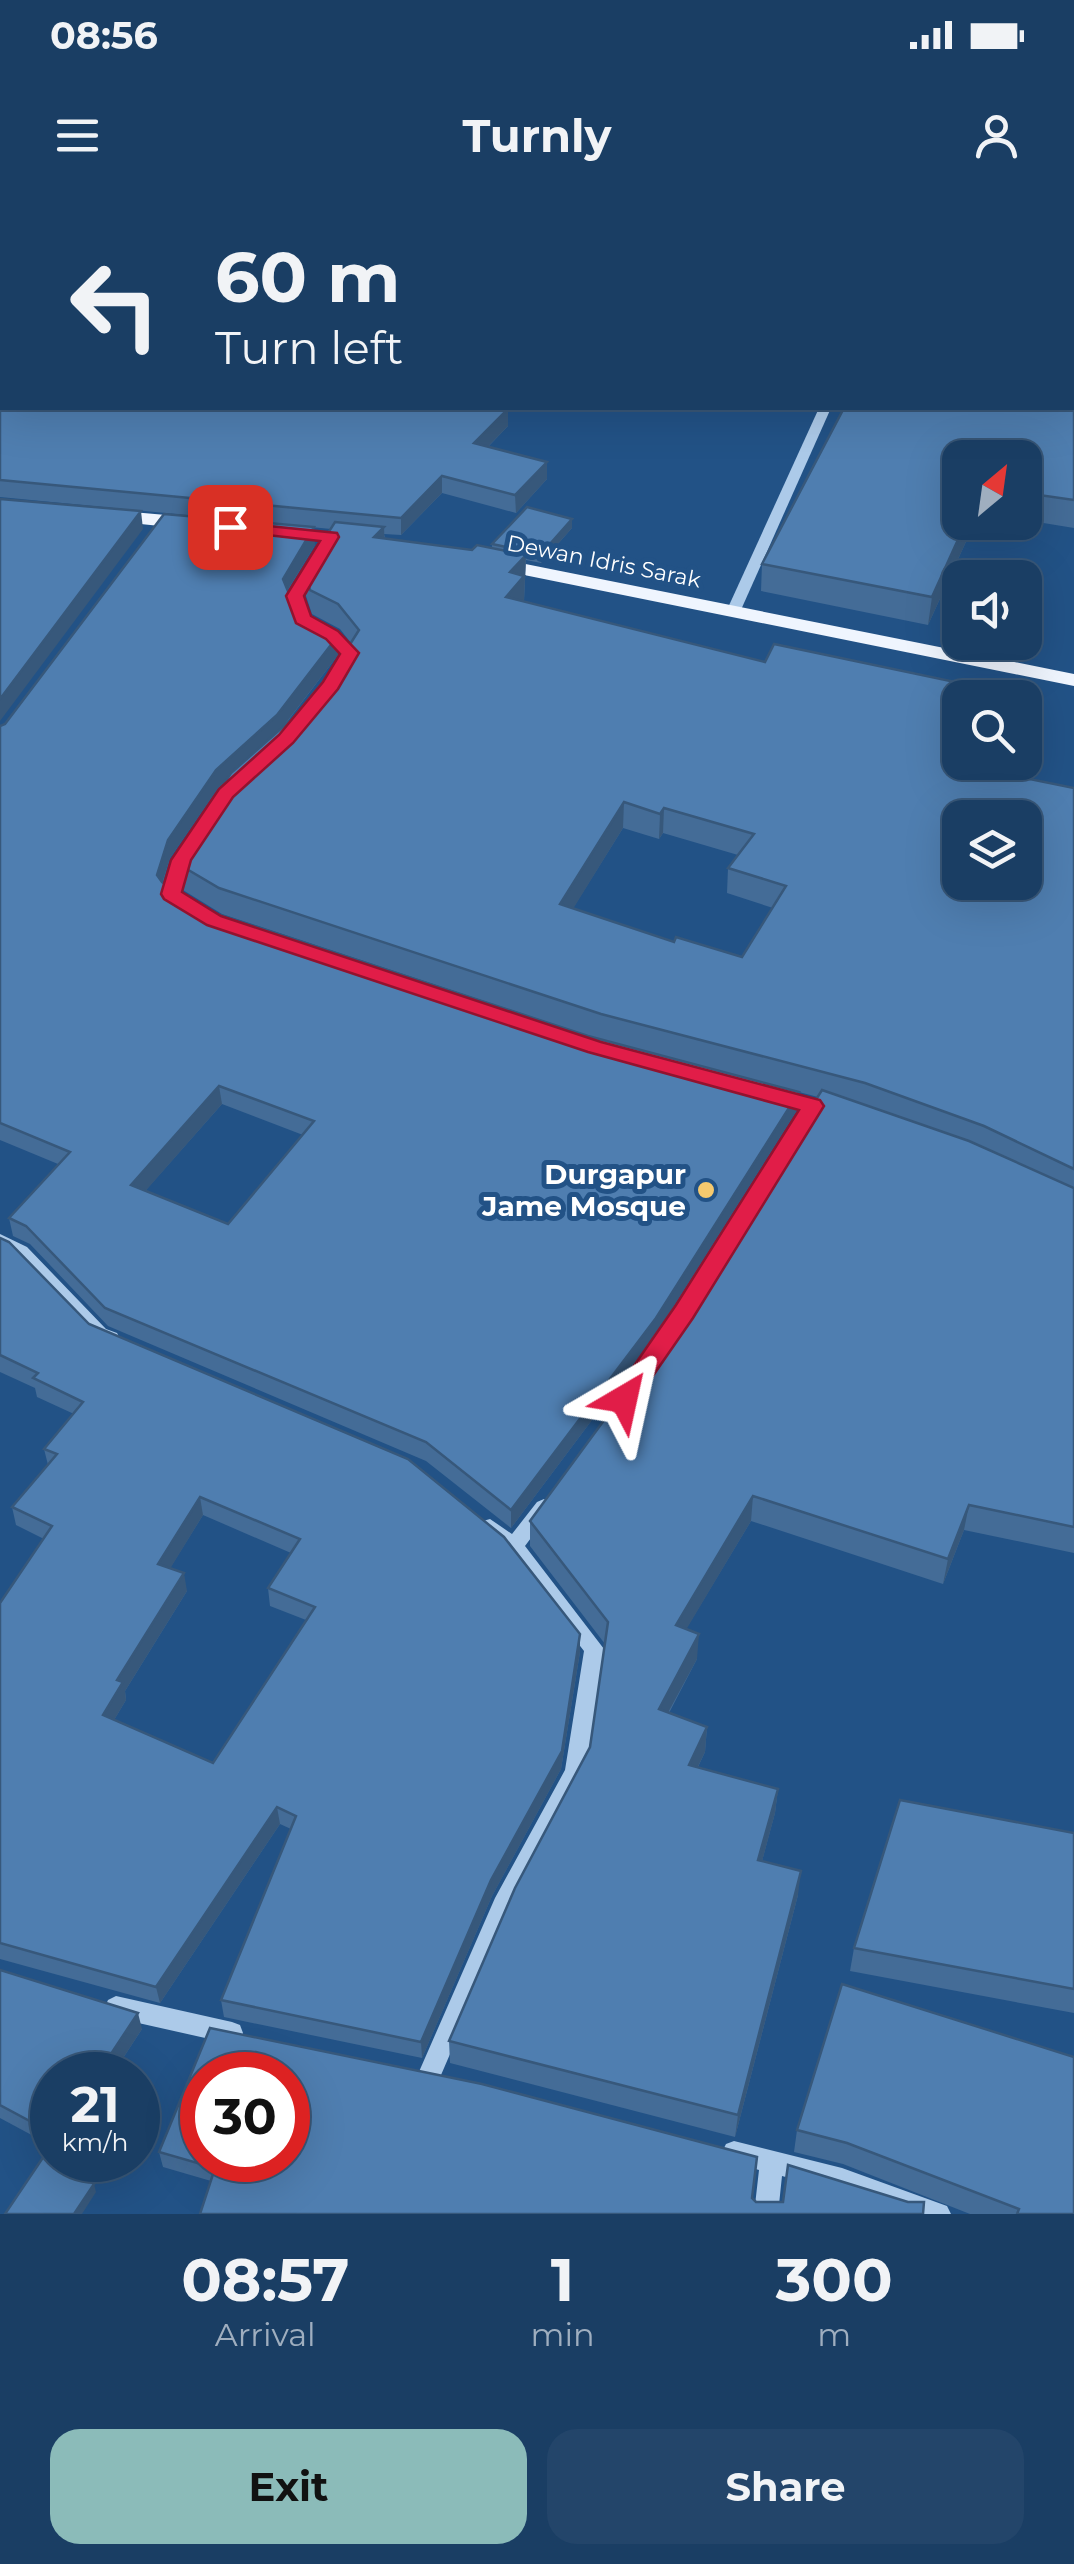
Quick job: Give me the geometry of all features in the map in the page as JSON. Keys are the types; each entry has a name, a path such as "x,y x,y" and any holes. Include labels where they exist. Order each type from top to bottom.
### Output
{"main road":[{"path":"90,514 157,528 218,526"},
{"name":"Dewan Idris Sarak","path":"479,561 1074,680"}],"street":[{"path":"732,612 824,410"},
{"path":"331,537 295,596 303,619 332,635 350,653 331,685"},
{"path":"200,912 171,894 181,860 208,820"},
{"path":"765,1094 808,1114 855,1116"},
{"path":"0,1240 21,1252 100,1334 134,1348"},
{"path":"514,1546 560,1485"},
{"path":"430,2074 503,1905 576,1771 594,1649 514,1546 473,1513"},
{"path":"93,2000 262,2039"},
{"path":"714,2146 842,2180 940,2214"},
{"path":"766,2214 772,2162"}],"building":[{"path":"0,410 507,410 474,443 547,462 515,495 442,476 401,518 0,480"},
{"path":"843,410 1074,410 1074,500 1042,495 1042,440 942,440 942,540 958,540 949,560 942,560 942,575 932,597 762,564"},
{"path":"0,499 141,511 0,699"},
{"path":"527,507 572,519 541,554 492,544"},
{"path":"164,514 314,527 283,579 295,608 324,623 337,637 277,715 216,770 168,840 157,875 162,882 205,910 588,1036 799,1092 656,1318 511,1510 426,1442 105,1308 26,1226 9,1218 70,1152 0,1123 0,726","holes":["219,1086 314,1121 228,1224 131,1185"]},
{"path":"335,522 384,527 374,537 472,550 477,545 526,555 510,572 524,576 506,597 765,662 774,644 945,680 942,680 942,780 1035,780 1074,788 1074,1169 984,1126 865,1083 601,1014 219,888 180,865 189,836 231,773 292,719 337,665 359,630 338,604 310,590 304,571","holes":["624,802 660,814 664,808 754,834 728,868 786,886 742,957 676,937 674,942 560,904"]},
{"path":"822,1090 969,1141 1074,1188 1074,1527 969,1505 948,1559 753,1496 676,1625 699,1634 659,1709 707,1727 689,1765 778,1789 758,1860 801,1871 738,2115 449,2041 515,1888 590,1747 608,1622 530,1521 674,1325"},
{"path":"0,1238 9,1242 89,1324 408,1459 504,1537 580,1634 562,1751 491,1880 421,2042 221,2000 296,1816 277,1807 156,1987 0,1943 0,1603 52,1526 12,1507 57,1454 44,1449 83,1402 33,1378 38,1373 0,1355","holes":["200,1497 300,1539 268,1588 315,1607 213,1763 103,1715 123,1682 117,1680 184,1573 158,1564"]},
{"path":"900,1800 1074,1833 1074,1989 854,1948"},
{"path":"0,1970 138,2013 112,2052 30,2052 30,2121 0,2105"},
{"path":"842,1984 1074,2057 1074,2214 1017,2214 1019,2209 847,2143 797,2130"},
{"path":"210,2028 482,2084 757,2157 752,2198 756,2202 783,2202 788,2165 908,2202 924,2202 923,2214 200,2214 210,2182 310,2182 310,2052 200,2052"},
{"path":"180,2101 180,2158 160,2150"},
{"path":"30,2177 30,2182 94,2184 74,2214 5,2214"}],"place":[{"name":"Durgapur Jame Mosque","path":"706,1190"}],"route":[{"path":"230,527 331,537 295,596 303,619 332,635 350,653 331,685 286,739 226,793 181,860 171,894 214,921 396,978 595,1047 813,1106 685,1312 624,1399"}]}
